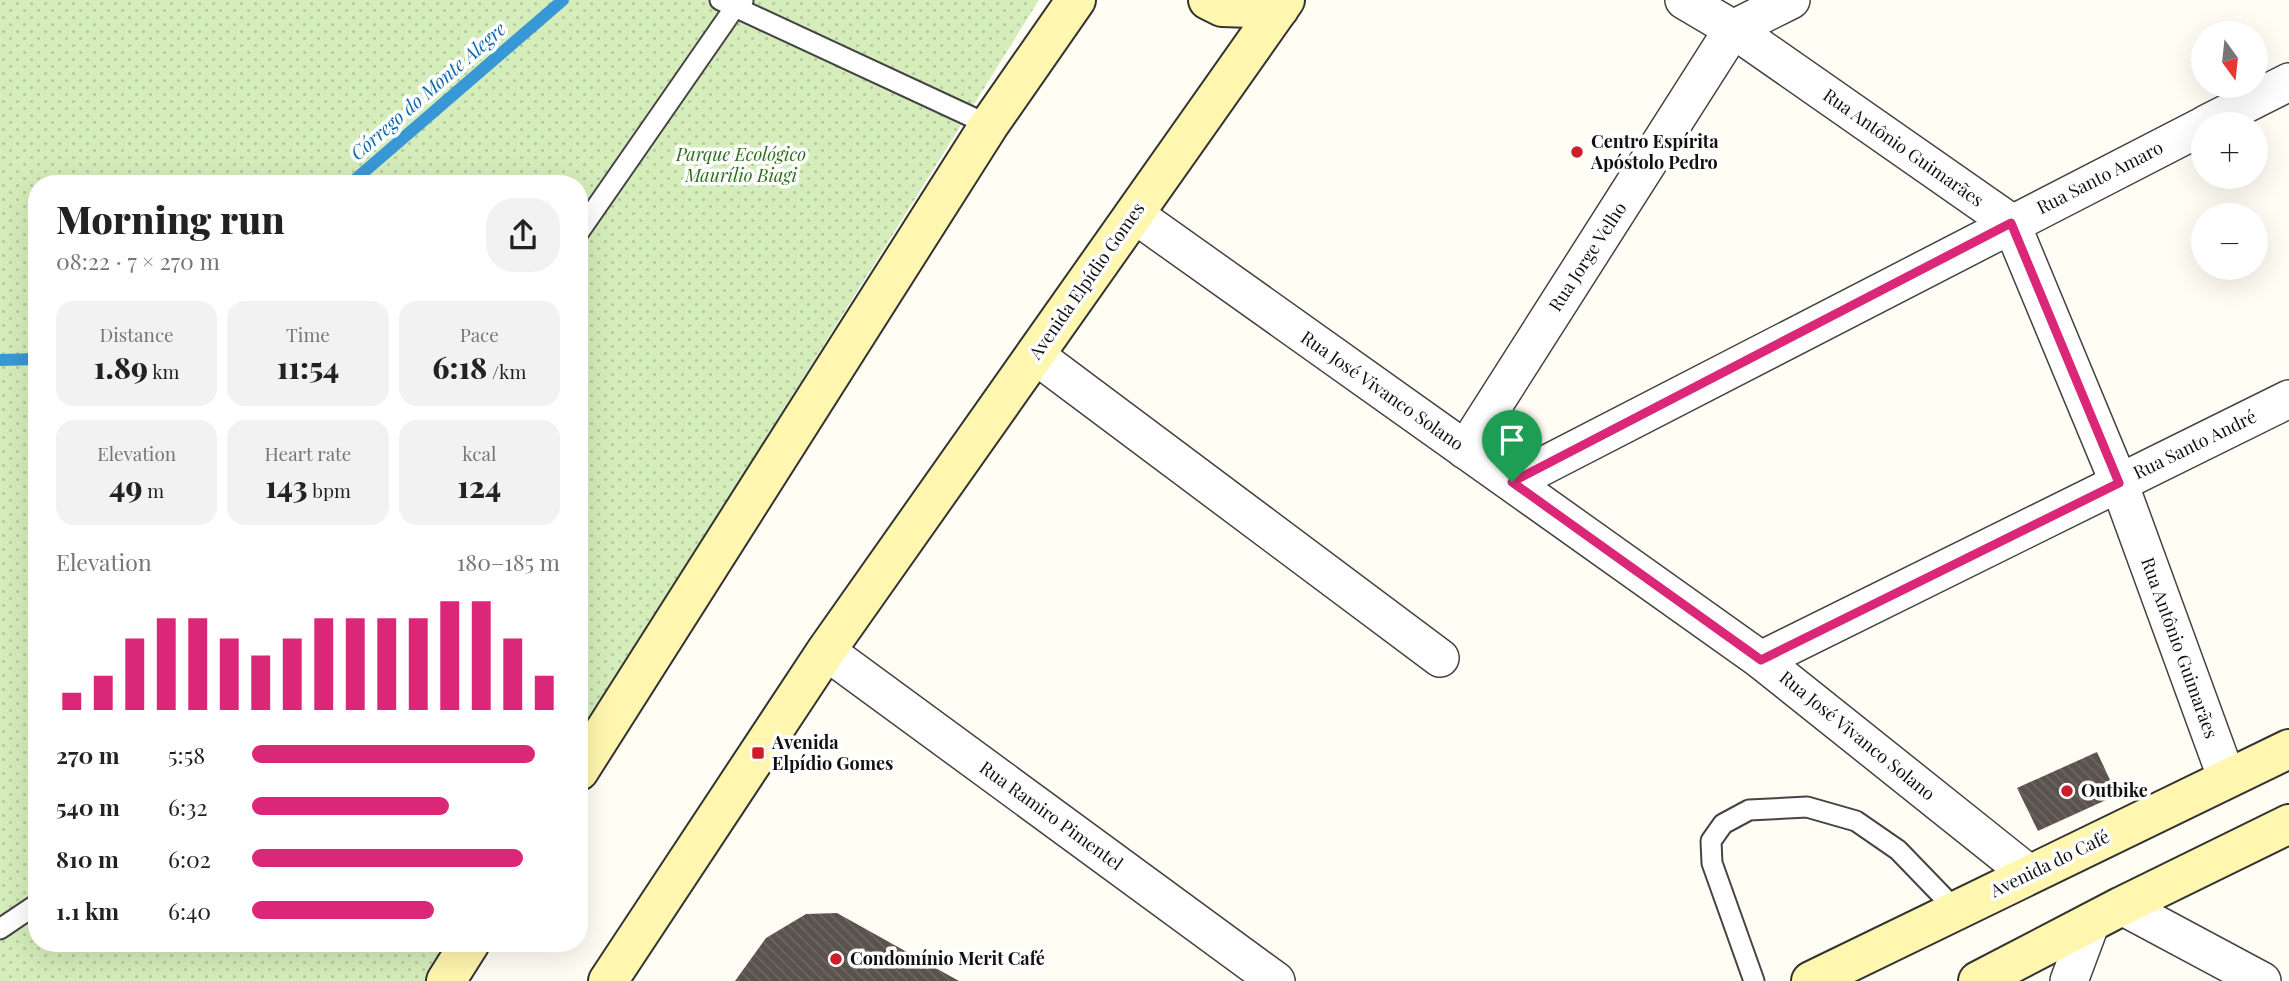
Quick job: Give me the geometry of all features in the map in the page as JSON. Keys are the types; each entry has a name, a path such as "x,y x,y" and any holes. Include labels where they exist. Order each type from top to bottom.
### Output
{"main road":[{"path":"588,757 989,125 1076,0"},
{"path":"1208,0 1222,7 1282,4"},
{"name":"Avenida Elpídio Gomes","path":"608,981 826,651 1282,4"},
{"name":"Avenida do Café","path":"1811,981 2289,749"},
{"path":"1978,981 2106,914 2289,824"},
{"path":"446,981 464,952"}],"street":[{"name":"Rua Antônio Guimarães","path":"1684,0 1733,29 2011,223 2119,483 2227,779"},
{"path":"1733,29 1791,0"},
{"name":"Rua Jorge Velho","path":"1465,450 1733,29"},
{"name":"Rua Santo Amaro","path":"2230,112 2289,82"},
{"name":"Rua Santo Amaro","path":"1512,482 2191,132"},
{"name":"Rua José Vivanco Solano","path":"1134,214 1761,660 2029,874"},
{"path":"1035,355 1440,658"},
{"name":"Rua Santo André","path":"1761,660 2289,399"},
{"name":"Rua Ramiro Pimentel","path":"826,651 1276,981"},
{"path":"2069,981 2106,914 2262,981"}],"lane":[{"path":"588,219 733,2 989,125"},
{"path":"1754,981 1712,863 1711,841 1723,824 1749,810 1807,807 1856,821 1898,850 1956,910"},
{"path":"0,929 28,910"}],"green space":[{"name":"Parque Ecológico Maurílio Biagi","path":"0,0 1039,0 588,723 588,175 28,175 28,952 445,952 427,981 0,981"}],"building":[{"name":"Outbike","path":"2097,752 2117,795 2038,831 2017,788"},
{"name":"Condomínio Merit Café","path":"837,913 959,981 735,981 766,938 806,914"}],"waterway":[{"name":"Córrego do Monte Alegre","path":"360,175 563,0"},
{"name":"Córrego do Monte Alegre","path":"0,360 28,359"}],"place":[{"name":"Centro Espírita Apóstolo Pedro","path":"1577,152"},
{"name":"Avenida Elpídio Gomes","path":"758,753"},
{"name":"Outbike","path":"2067,791"},
{"name":"Condomínio Merit Café","path":"836,959"}],"route":[{"path":"2011,223 2119,483 1761,660 1512,482 2011,223"}]}
